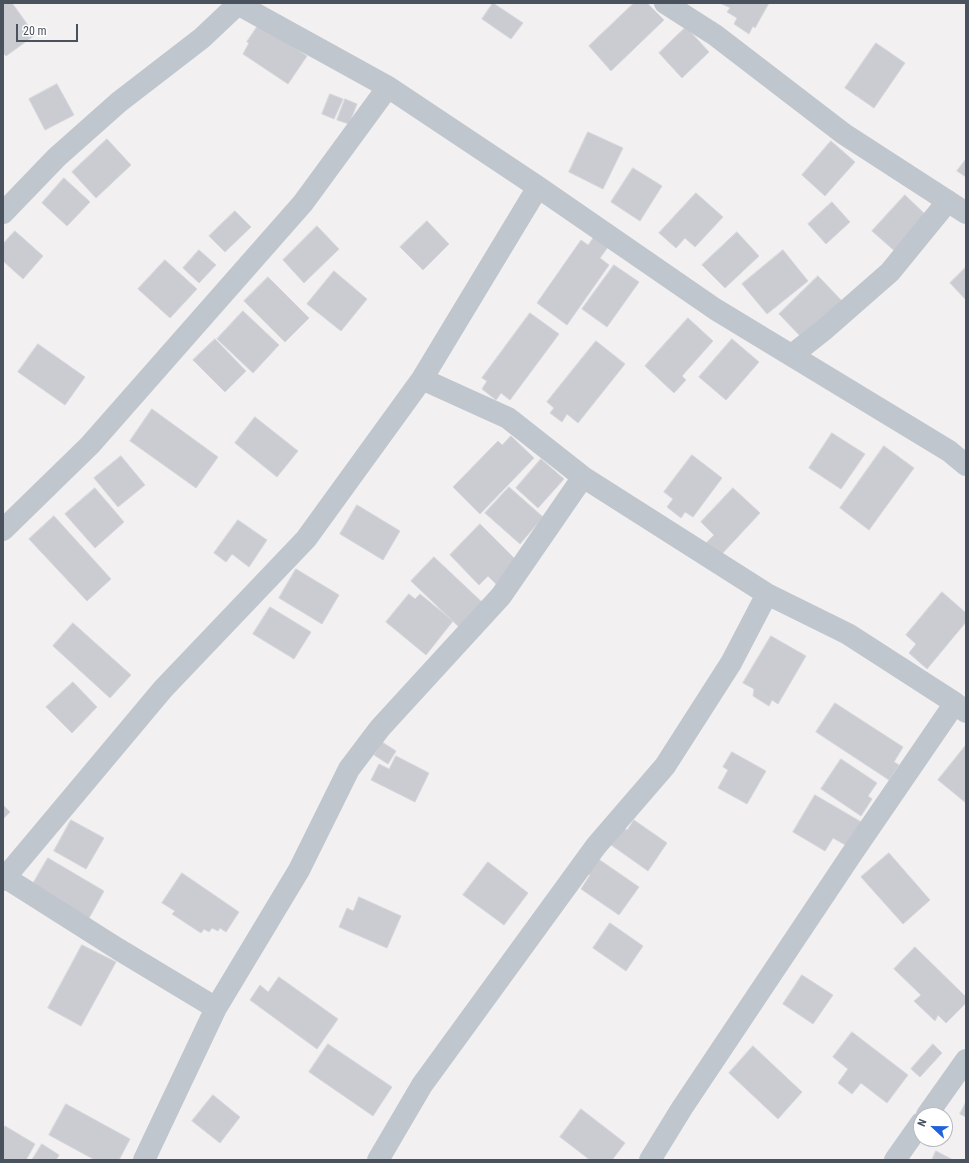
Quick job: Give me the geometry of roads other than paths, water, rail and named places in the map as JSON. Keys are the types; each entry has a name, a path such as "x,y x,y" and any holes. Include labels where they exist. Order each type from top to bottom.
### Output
{"street":[{"path":"665,3 715,35 844,134 966,213"},
{"path":"3,213 56,157 119,102 202,38 237,4 388,87 538,187 715,309 949,451 966,465"},
{"path":"3,530 90,445 303,203 388,87"},
{"path":"216,1008 4,879 163,689 306,539 422,379 538,187"},
{"path":"792,355 825,329 890,272 948,201"},
{"path":"422,379 508,418 583,477 767,594 848,634 961,707 846,862 686,1102 650,1160"},
{"path":"144,1160 216,1008 299,870 349,769 380,728 500,596 583,477"},
{"path":"378,1160 422,1085 591,852 664,766 731,663 767,594"},
{"path":"933,1107 966,1060"},
{"path":"895,1160 913,1134"}]}
